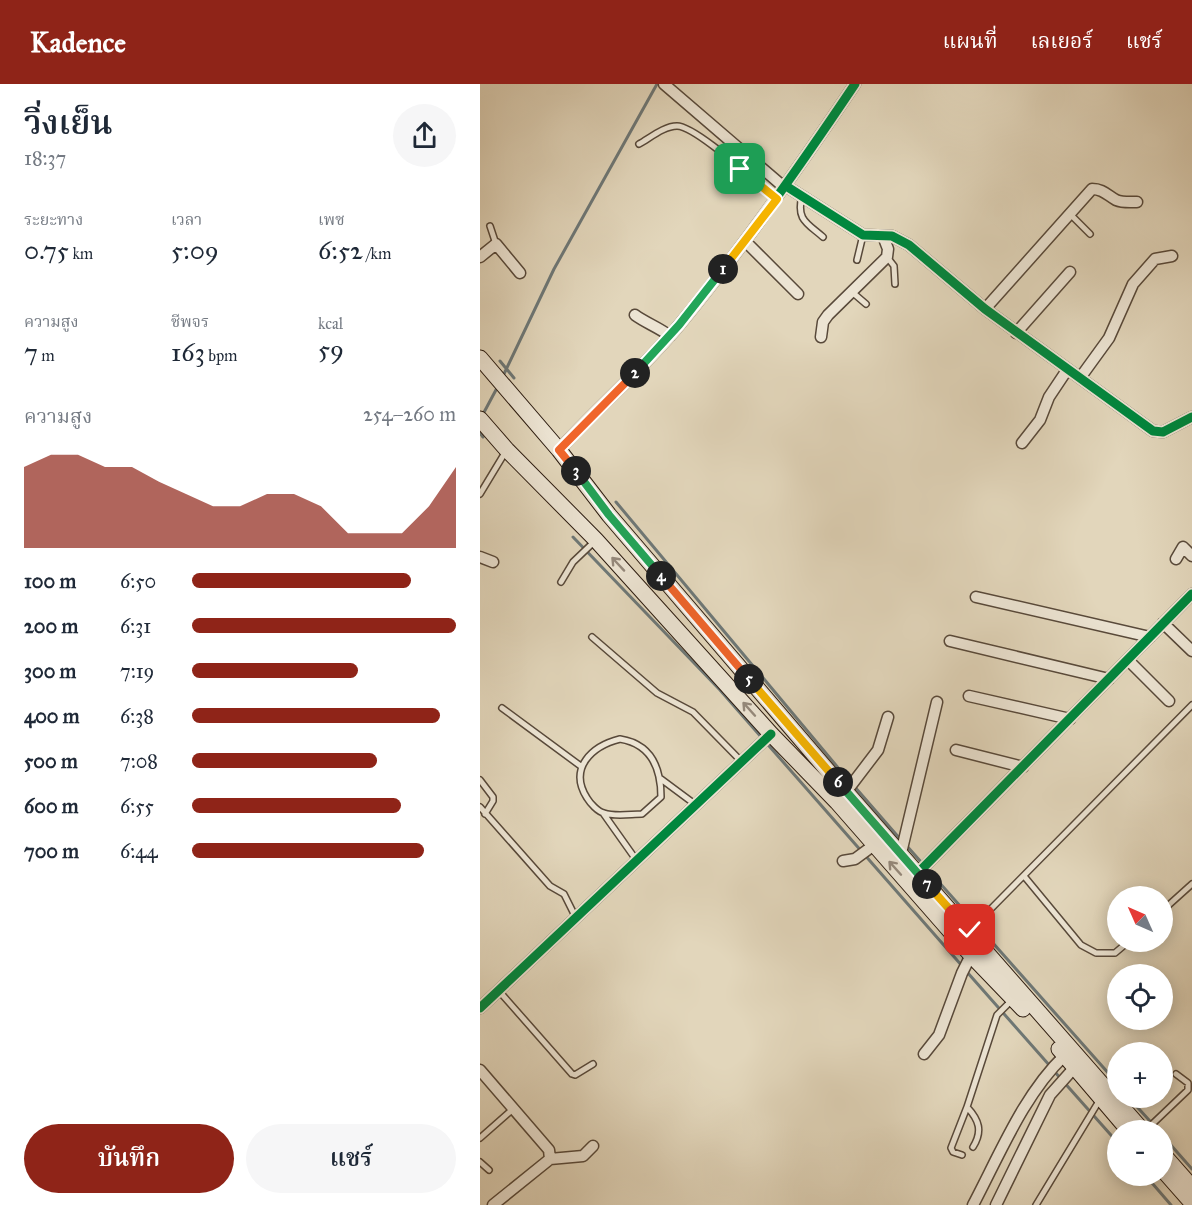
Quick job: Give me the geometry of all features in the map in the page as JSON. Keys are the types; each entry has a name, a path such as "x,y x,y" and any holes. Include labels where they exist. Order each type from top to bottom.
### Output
{"main road":[{"path":"480,358 559,450 609,515 903,847 919,872 1136,1120"},
{"path":"484,424 596,540 767,738 837,802 870,848 967,964 1010,1001 1064,1066 1117,1120"},
{"path":"1173,1165 1192,1187"},
{"path":"1173,1181 1192,1203"}],"street":[{"path":"559,450 670,336 786,187 855,84"},
{"path":"665,85 786,187 863,235 897,238 909,245 1016,333 1153,431 1163,432 1192,417"},
{"path":"985,309 1092,189 1101,189 1117,201 1137,202"},
{"path":"821,337 823,322 887,257 888,249 883,236"},
{"path":"745,241 798,294"},
{"path":"480,257 496,244 520,273"},
{"path":"1080,378 1109,338 1133,284 1155,259 1172,256"},
{"path":"1016,333 1070,272"},
{"path":"635,315 657,326 670,336"},
{"path":"1022,443 1040,420 1049,397 1067,370"},
{"path":"1176,559 1183,548 1192,556"},
{"path":"480,558 493,562"},
{"path":"919,872 1192,594"},
{"path":"976,597 1150,637"},
{"path":"1163,623 1192,651"},
{"path":"950,641 1109,679"},
{"path":"1128,660 1169,701"},
{"path":"969,696 1070,719"},
{"path":"903,847 937,702"},
{"path":"850,787 878,750 888,717"},
{"path":"480,1007 767,738"},
{"path":"956,750 1023,767"},
{"path":"843,861 855,859 870,848"},
{"path":"924,1054 939,1035 967,964"},
{"path":"973,1205 1040,1083 1064,1066"},
{"path":"996,1205 1064,1066"},
{"path":"480,1070 549,1150 550,1159"},
{"path":"1024,1109 1038,1116"},
{"path":"493,1205 550,1159 583,1155 593,1146"}],"lane":[{"path":"639,144 671,126 686,127 777,199"},
{"path":"802,196 799,208 802,218 823,237"},
{"path":"1070,214 1090,234"},
{"path":"490,226 496,244"},
{"path":"857,260 863,235"},
{"path":"887,257 894,266 895,284"},
{"path":"852,292 866,304"},
{"path":"480,494 507,450"},
{"path":"561,582 580,554 596,540"},
{"path":"591,638 657,693 693,712 742,762"},
{"path":"969,930 1192,705"},
{"path":"502,708 582,767"},
{"path":"603,813 642,814 661,797 661,779 658,769 642,747 630,741 620,739 596,748 587,757 582,767 582,790 589,802 603,813 637,861"},
{"path":"661,779 696,805"},
{"path":"480,780 493,797 486,814"},
{"path":"480,807 550,886 564,894 576,918"},
{"path":"1024,876 1081,945 1096,953 1116,952"},
{"path":"1173,901 1192,884"},
{"path":"499,991 572,1074 575,1075 593,1064"},
{"path":"962,1155 953,1152 952,1140 967,1107 997,1015 1010,1001"},
{"path":"1156,1120 1188,1090 1188,1083 1176,1074"},
{"path":"1036,1205 1098,1103"},
{"path":"967,1107 979,1126 979,1135 973,1147"},
{"path":"480,1138 513,1109"},
{"path":"480,1162 489,1170"}],"waterway":[{"path":"503,376 554,269 657,84"},
{"path":"500,361 514,378"},
{"path":"482,416 497,388"},
{"path":"480,433 483,437"},
{"path":"616,502 850,782"},
{"path":"573,537 720,690 963,967"},
{"path":"854,786 901,840"},
{"path":"906,845 1107,1072"},
{"path":"967,972 1050,1066"},
{"path":"1054,1071 1107,1131"},
{"path":"1138,1108 1149,1120"},
{"path":"1173,1147 1192,1169"},
{"path":"1155,1186 1171,1205"}],"cycle path":[{"path":"559,450 651,357 680,324 770,206 855,84"},
{"path":"786,186 863,235 892,236 909,245 985,309 1153,431 1163,432 1192,417"},
{"path":"918,873 1192,594"},
{"path":"480,1008 771,734"}],"route":[{"path":"740,169 777,199 679,325 559,450 609,515 846,792 970,930"}]}
